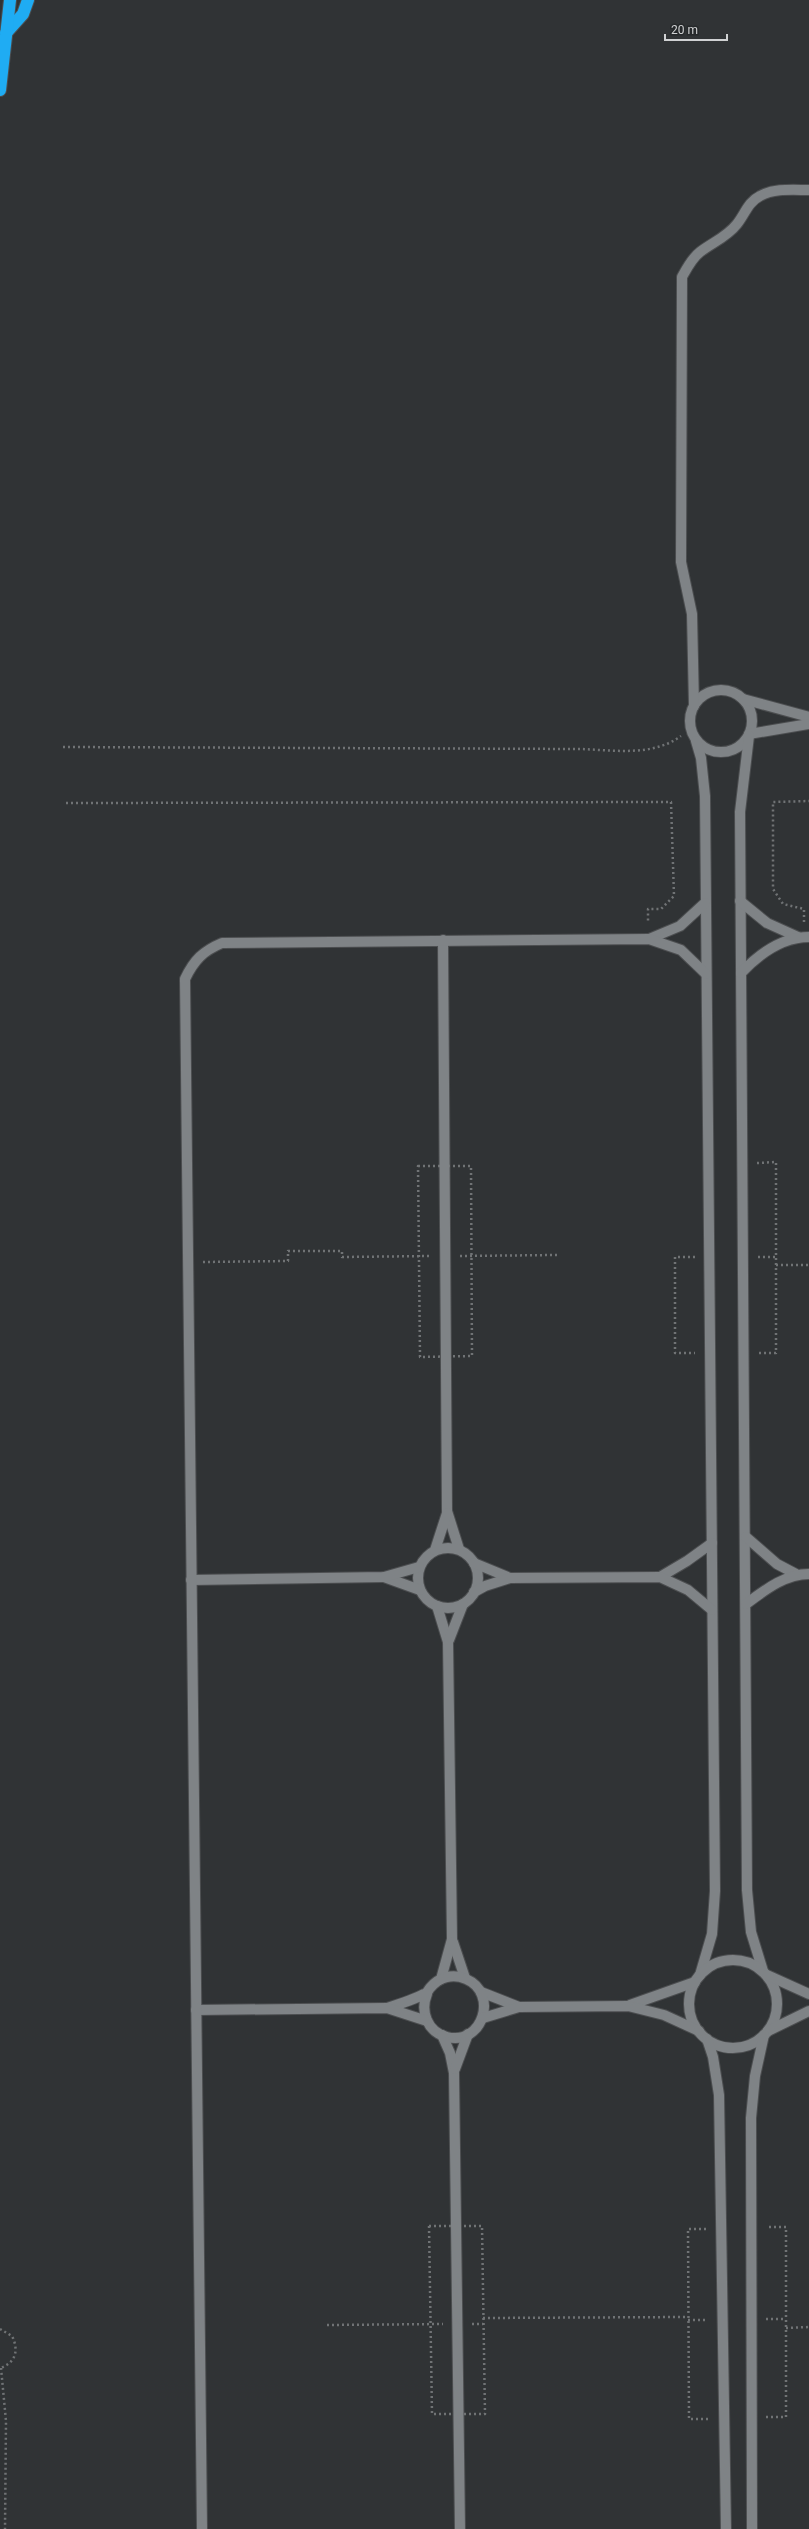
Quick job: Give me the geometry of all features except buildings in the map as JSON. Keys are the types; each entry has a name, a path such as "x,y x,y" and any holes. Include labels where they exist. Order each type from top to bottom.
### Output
{"highway":[{"path":"0,90 10,0"},
{"path":"6,32 23,14 28,0"},
{"path":"0,10 6,32"}],"street":[{"path":"809,190 768,192 758,196 726,236 700,252 689,263 682,277 681,562 692,614 694,706 690,717 690,730 696,741 701,758 705,796 712,1543 714,1913 709,1948 690,2002 690,2012 699,2031 707,2039 726,2047 736,2047 747,2046 766,2033 809,2011"},
{"path":"694,706 706,694 722,690 733,693 743,699 809,717"},
{"path":"743,699 752,716 740,812 748,1911 753,1938 764,1972 775,1992 777,2002 775,2017 766,2033 752,2097 752,2529"},
{"path":"696,741 705,749 717,753 735,749 749,735 809,724"},
{"path":"740,901 767,923 804,937"},
{"path":"649,939 680,926 705,902"},
{"path":"741,973 766,950 804,937"},
{"path":"202,2529 184,998 185,979 193,962 206,950 222,943 444,940 649,939 681,950 706,974"},
{"path":"444,940 448,1511 459,1550"},
{"path":"435,1550 448,1511"},
{"path":"746,1536 771,1560 796,1574"},
{"path":"660,1577 687,1561 712,1543"},
{"path":"463,1604 454,1608 437,1606 424,1597 420,1590 417,1575 423,1560 435,1550 447,1547 459,1550 470,1557 474,1563 478,1577 474,1592"},
{"path":"474,1563 510,1578"},
{"path":"191,1580 384,1578 419,1567"},
{"path":"746,1604 778,1582 796,1574 809,1574"},
{"path":"448,1642 463,1604 474,1592 485,1586 510,1578 660,1577 688,1590 712,1610"},
{"path":"384,1578 420,1590"},
{"path":"387,2008 426,1994 441,1979 452,1939 448,1642 437,1606"},
{"path":"452,1939 465,1978"},
{"path":"628,2006 698,1979 714,1964 730,1960 748,1962 764,1972 809,1994"},
{"path":"441,1979 453,1976 465,1978 481,1992 519,2007"},
{"path":"442,2035 455,2038 468,2034 474,2030 483,2018 484,2005 481,1992"},
{"path":"426,1994 423,2007 427,2021"},
{"path":"483,2018 519,2007 628,2006 664,2016 699,2031"},
{"path":"196,2010 387,2008 427,2021 442,2035 450,2053 454,2072 460,2529"},
{"path":"454,2072 459,2053 468,2034"},
{"path":"707,2039 716,2070 719,2095 726,2529"}],"path":[{"path":"63,747 580,749 631,751 651,749 670,744 690,730"},
{"path":"66,803 671,802 674,896 661,909 648,909 649,939"},
{"path":"804,937 804,909 783,904 773,889 773,802 809,802"},
{"path":"742,1163 776,1162 776,1353 744,1353"},
{"path":"187,1262 288,1261 288,1251 342,1251 342,1257 558,1255"},
{"path":"776,1266 809,1265"},
{"path":"752,2228 786,2227 786,2417 752,2418"},
{"path":"721,2228 688,2229 689,2419 724,2418"},
{"path":"483,2318 688,2317"},
{"path":"327,2325 484,2324"},
{"path":"786,2328 809,2327"},
{"path":"0,2329 12,2336 16,2349 12,2361 0,2368 6,2421 6,2529"}]}
